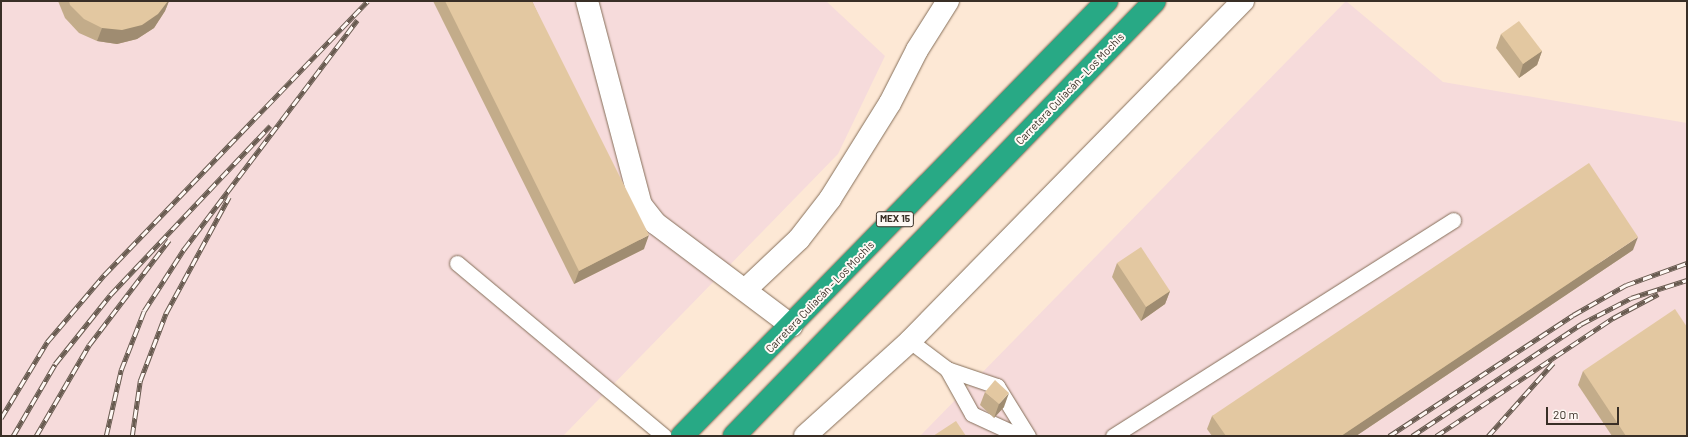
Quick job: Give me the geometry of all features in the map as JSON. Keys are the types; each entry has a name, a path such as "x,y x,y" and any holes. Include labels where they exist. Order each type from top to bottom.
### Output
{"highway":[{"name":"Carretera Culiacán - Los Mochis","path":"682,436 792,326 1107,1"},
{"name":"Carretera Culiacán - Los Mochis","path":"734,436 1155,1"}],"street":[{"path":"587,1 632,182 641,205 655,223 792,326"},
{"path":"745,290 799,239 830,198 890,103 917,50 948,1"},
{"path":"806,436 910,341 1243,1"}],"lane":[{"path":"1113,436 1453,220"},
{"path":"457,263 664,436"},
{"path":"910,341 947,369 997,386 1028,436"},
{"path":"947,369 972,414 1020,436"}],"shaded area":[{"path":"1,1 826,1 885,56 838,154 563,436 1,436"},
{"path":"1346,1 1443,82 1687,123 1687,436 920,436"}],"building":[{"path":"69,1 168,1 158,14 142,25 122,30 102,28 84,19 70,5"},
{"path":"445,1 532,1 649,235 579,271"},
{"path":"1519,21 1542,51 1523,64 1501,34"},
{"path":"1589,163 1638,237 1341,436 1226,436 1212,416"},
{"path":"1141,247 1170,291 1146,307 1117,263"},
{"path":"1675,309 1687,327 1687,436 1626,436 1583,371"},
{"path":"995,380 1009,393 999,404 985,392"},
{"path":"956,421 966,436 933,436"}],"railway":[{"path":"1,418 47,342 104,275 368,1"},
{"path":"106,436 121,370 144,311 184,249 357,20"},
{"path":"13,436 55,364 110,295 270,126"},
{"path":"132,436 140,381 166,313 229,197"},
{"path":"36,436 89,345 169,240"},
{"path":"1389,436 1573,315 1626,285 1687,263"},
{"path":"1412,436 1581,324 1631,298 1687,280"},
{"path":"1436,436 1613,318 1658,294"},
{"path":"1488,436 1553,363"}]}
